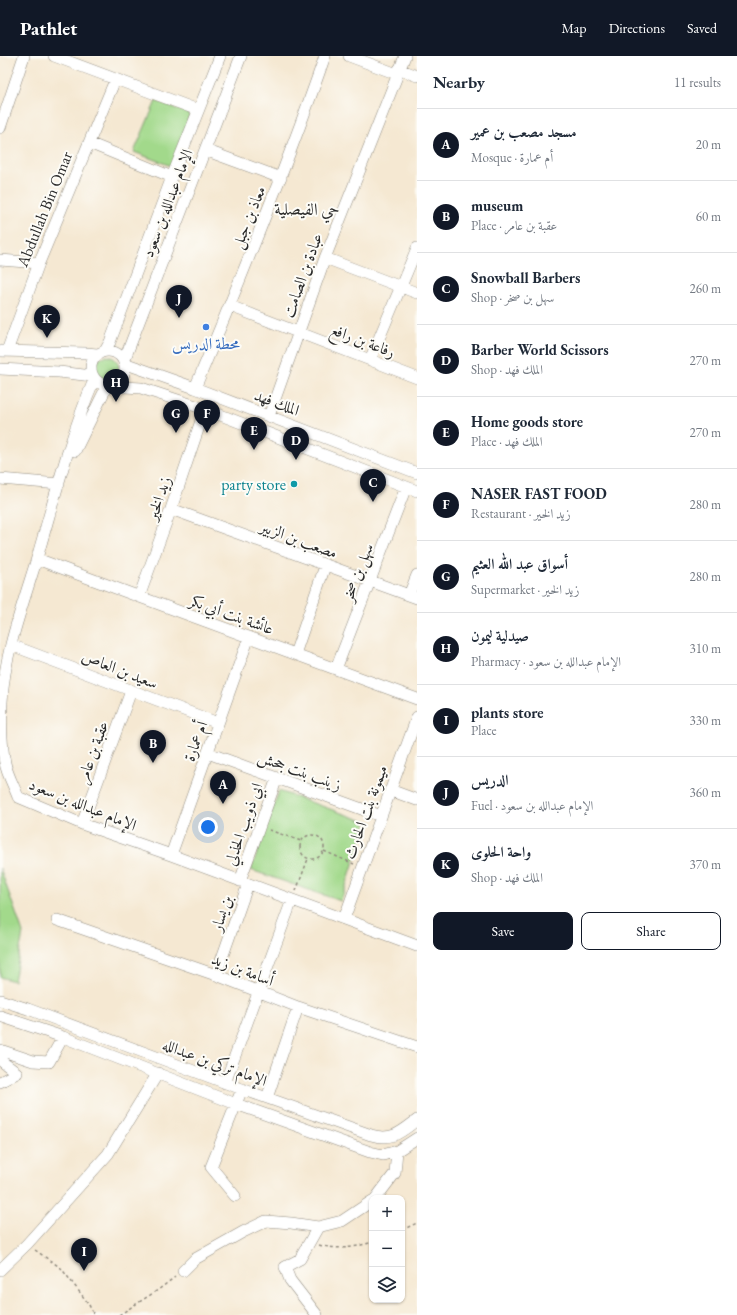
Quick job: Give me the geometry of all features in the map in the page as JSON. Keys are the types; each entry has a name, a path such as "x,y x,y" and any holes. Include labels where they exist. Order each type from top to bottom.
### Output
{"street":[{"path":"0,128 24,56"},
{"path":"54,56 198,110"},
{"name":"الإمام عبدالله بن سعود","path":"101,352 110,342 220,56"},
{"name":"الإمام عبدالله بن سعود","path":"124,362 241,56"},
{"name":"معاذ بن جبل","path":"195,388 230,306 281,178 325,56"},
{"path":"349,56 398,72 417,76"},
{"name":"عبادة بن الصامت","path":"269,416 325,258 405,56"},
{"name":"Abdullah Bin Omar","path":"4,351 39,262 115,80"},
{"path":"89,143 172,178"},
{"path":"205,150 281,178"},
{"path":"370,360 402,287 417,248"},
{"path":"325,258 417,293"},
{"path":"0,260 39,262"},
{"name":"رفاعة بن رافع","path":"230,306 417,378"},
{"path":"0,369 59,372 93,378 103,385 109,386 116,384 123,376 125,371 124,362 118,354 114,352 86,353 4,351"},
{"path":"93,378 90,367 91,362 101,352"},
{"name":"الملك فهد","path":"124,362 417,473"},
{"name":"الإمام عبدالله بن سعود","path":"93,378 59,484 3,673 1,728 5,764 18,797 82,824 172,855 417,946"},
{"name":"الإمام عبدالله بن سعود","path":"59,484 109,386"},
{"name":"الملك فهد","path":"109,386 141,388 205,409 412,489"},
{"name":"زيد الخير","path":"139,597 205,409"},
{"path":"0,479 59,484"},
{"name":"سهل بن صخر","path":"336,669 370,582 412,489"},
{"name":"مصعب بن الزبير","path":"171,509 413,597"},
{"name":"عائشة بنت أبي بكر","path":"37,560 417,699"},
{"path":"294,654 325,566"},
{"path":"413,597 417,574"},
{"name":"أم عمارة","path":"172,855 249,637"},
{"name":"سعيد بن العاص","path":"11,645 218,724"},
{"name":"عقبة بن عامر","path":"82,824 131,691"},
{"name":"ميمونة بنت الحارث","path":"344,919 417,716"},
{"name":"زينب بنت جحش","path":"208,753 381,816"},
{"name":"ابي ذويب الحذلي","path":"244,882 277,778"},
{"path":"390,790 417,800"},
{"name":"بن يسار","path":"216,975 244,882"},
{"path":"225,1083 257,992 292,900"},
{"name":"أسامة بن زيد","path":"57,920 216,975 298,1007 417,1047"},
{"name":"الإمام تركي بن عبدالله","path":"0,1000 28,1009 225,1083 381,1138 393,1136 417,1120"},
{"path":"267,1098 298,1007"},
{"name":"الإمام تركي بن عبدالله","path":"0,1016 63,1036 236,1104 370,1152 383,1155 397,1151 417,1138"},
{"path":"0,1050 33,1061 49,1062 63,1036"},
{"path":"0,1060 17,1073 0,1082"},
{"path":"0,1270 27,1244 108,1154 158,1073"},
{"path":"235,1196 211,1168 242,1089"},
{"path":"378,1195 395,1173 397,1151"},
{"path":"183,1271 195,1259 243,1232 266,1222 291,1223 318,1227 342,1221 369,1203"},
{"path":"317,1315 290,1280 285,1267 300,1259 318,1227"}],"path":[{"path":"265,829 301,841"},
{"path":"307,836 319,836 324,843 324,851 316,859 308,859 304,857 300,850 301,841 307,836"},
{"path":"324,851 353,864"},
{"path":"298,885 308,859"},
{"path":"405,1229 417,1223"},
{"path":"309,1243 327,1247 342,1248 357,1247 369,1243"},
{"path":"27,1244 61,1268 88,1303 94,1315"},
{"path":"119,1315 158,1290 183,1271"}],"green space":[{"path":"156,101 190,114 171,166 134,152"},
{"path":"107,356 112,357 118,363 118,373 112,379 107,380 102,379 96,373 95,368 96,363 102,357"},
{"path":"279,791 367,822 341,901 251,870"},
{"path":"0,868 23,933 14,981 0,977"}],"place":[{"name":"الدريس","path":"179,318"},
{"name":"محطة الدريس","path":"206,327"},
{"name":"واحة الحلوى","path":"47,338"},
{"name":"صيدلية ليمون","path":"116,402"},
{"name":"أسواق عبد الله العثيم","path":"176,433"},
{"name":"NASER FAST FOOD","path":"207,433"},
{"name":"Home goods store","path":"254,450"},
{"name":"Barber World Scissors","path":"296,460"},
{"name":"party store","path":"294,484"},
{"name":"Snowball Barbers","path":"373,502"},
{"name":"museum","path":"153,763"},
{"name":"مسجد مصعب بن عمير","path":"223,804"},
{"name":"plants store","path":"84,1271"}],"district":[{"name":"حي الفيصلية","path":"307,209"}]}
